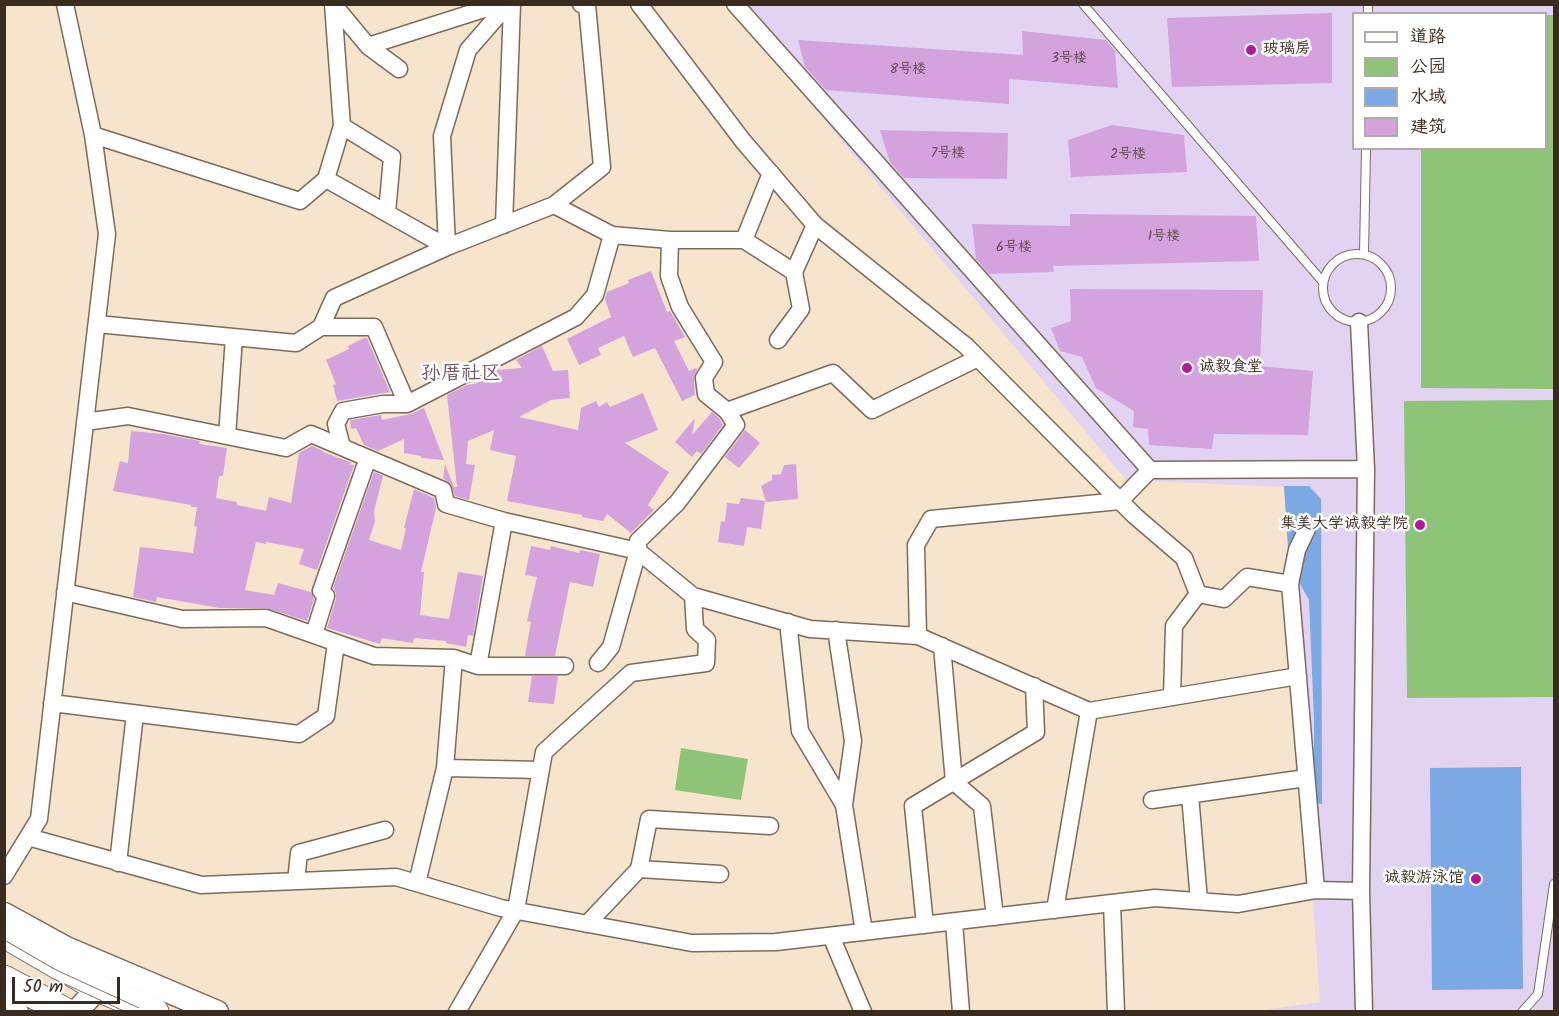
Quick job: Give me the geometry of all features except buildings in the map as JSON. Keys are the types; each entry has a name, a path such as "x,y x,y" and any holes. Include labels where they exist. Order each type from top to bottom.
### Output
{"highway":[{"path":"4,933 98,988 154,1011"},
{"path":"4,979 66,1011"}],"main road":[{"path":"4,914 66,948 217,1011"},
{"path":"4,979 38,1011"},
{"path":"76,1011 98,988"},
{"path":"4,1000 17,1011"}],"street":[{"path":"4,876 39,819 107,234 93,135 65,4"},
{"path":"93,135 300,201 326,179 342,126 333,4"},
{"path":"333,4 368,46 399,69"},
{"path":"368,46 500,4"},
{"path":"504,225 510,4"},
{"path":"447,247 442,136 468,50 510,4"},
{"path":"97,324 297,343 321,327 334,298 447,247 554,205 602,167 587,5 581,4"},
{"path":"639,4 743,141 815,225 966,346 1135,516 1184,558 1198,594"},
{"path":"735,4 1150,470"},
{"path":"342,126 392,157 387,213"},
{"path":"744,240 771,173"},
{"path":"326,179 447,247"},
{"path":"554,205 612,235 670,240 744,240 794,272"},
{"path":"778,340 801,309 794,272 815,225"},
{"path":"342,447 336,424 344,411 383,404 407,404 576,316 595,295 612,235"},
{"path":"598,663 611,647 638,551 638,541 677,503 736,425 727,411 706,394 704,378 714,362 680,307 669,276 670,240"},
{"path":"1359,322 1366,469 1361,891 1364,1011"},
{"path":"321,327 374,327 407,404"},
{"path":"227,436 234,337"},
{"path":"727,411 833,373 872,410 978,358"},
{"path":"85,422 128,416 286,448 311,434 443,490 446,504 504,521 638,551 693,596 810,629 918,636 1089,711 1298,676"},
{"path":"314,634 326,596 321,591 368,458"},
{"path":"918,636 916,545 931,519 1120,501 1150,470 1366,469"},
{"path":"478,666 504,521"},
{"path":"1307,530 1297,550 1290,584 1316,890"},
{"path":"1198,594 1224,599 1247,577 1290,584"},
{"path":"65,592 182,619 266,618 374,656 454,658 478,666 565,666"},
{"path":"1172,697 1174,627 1198,594"},
{"path":"457,1011 516,910 544,752 631,673 706,663 707,640 695,629 693,596"},
{"path":"788,622 800,731 844,804"},
{"path":"836,630 853,741 844,804 864,932"},
{"path":"52,704 299,734 326,716 336,643"},
{"path":"942,646 954,782 982,806 995,917"},
{"path":"417,883 445,768 454,658"},
{"path":"925,925 913,806 1036,732 1034,686"},
{"path":"1055,910 1089,711"},
{"path":"118,863 135,714"},
{"path":"445,768 541,770"},
{"path":"1152,800 1306,778"},
{"path":"1190,795 1199,901"},
{"path":"587,924 639,869 649,819 770,826"},
{"path":"296,881 299,853 385,830"},
{"path":"28,837 201,885 396,877 501,908 692,943 776,942 1155,898 1238,904 1316,890 1361,891"},
{"path":"639,869 720,874"},
{"path":"1112,903 1116,1011"},
{"path":"954,922 961,1011"},
{"path":"831,936 863,1011"}],"lane":[{"path":"1083,4 1323,282"},
{"path":"1364,254 1366,150"},
{"path":"1353,253 1364,254 1383,264 1392,285 1391,296 1387,306 1370,320 1349,321 1339,317 1331,310 1323,292 1323,282 1333,262 1353,253"},
{"path":"1522,1011 1538,994 1554,884"},
{"path":"4,945 54,974 137,1011"}],"shaded area":[{"name":"集美大学诚毅学院","path":"728,5 1554,5 1554,1011 1258,1011 1320,1002 1284,487 1126,480"}],"green space":[{"path":"1547,15 1554,15 1554,389 1421,388 1421,150 1547,150"},
{"path":"1554,400 1554,697 1407,698 1404,401"},
{"path":"681,748 748,759 741,800 675,790"}],"water":[{"path":"1284,486 1309,486 1321,499 1322,804 1314,803 1314,719 1309,600 1289,564"},
{"name":"诚毅游泳馆","path":"1521,767 1523,989 1432,990 1430,768"}],"place":[{"name":"玻璃房","path":"1251,50"},
{"name":"诚毅食堂","path":"1187,368"},
{"name":"集美大学诚毅学院","path":"1420,525"},
{"name":"诚毅游泳馆","path":"1476,879"}],"district":[{"name":"孙厝社区","path":"461,376"}]}
